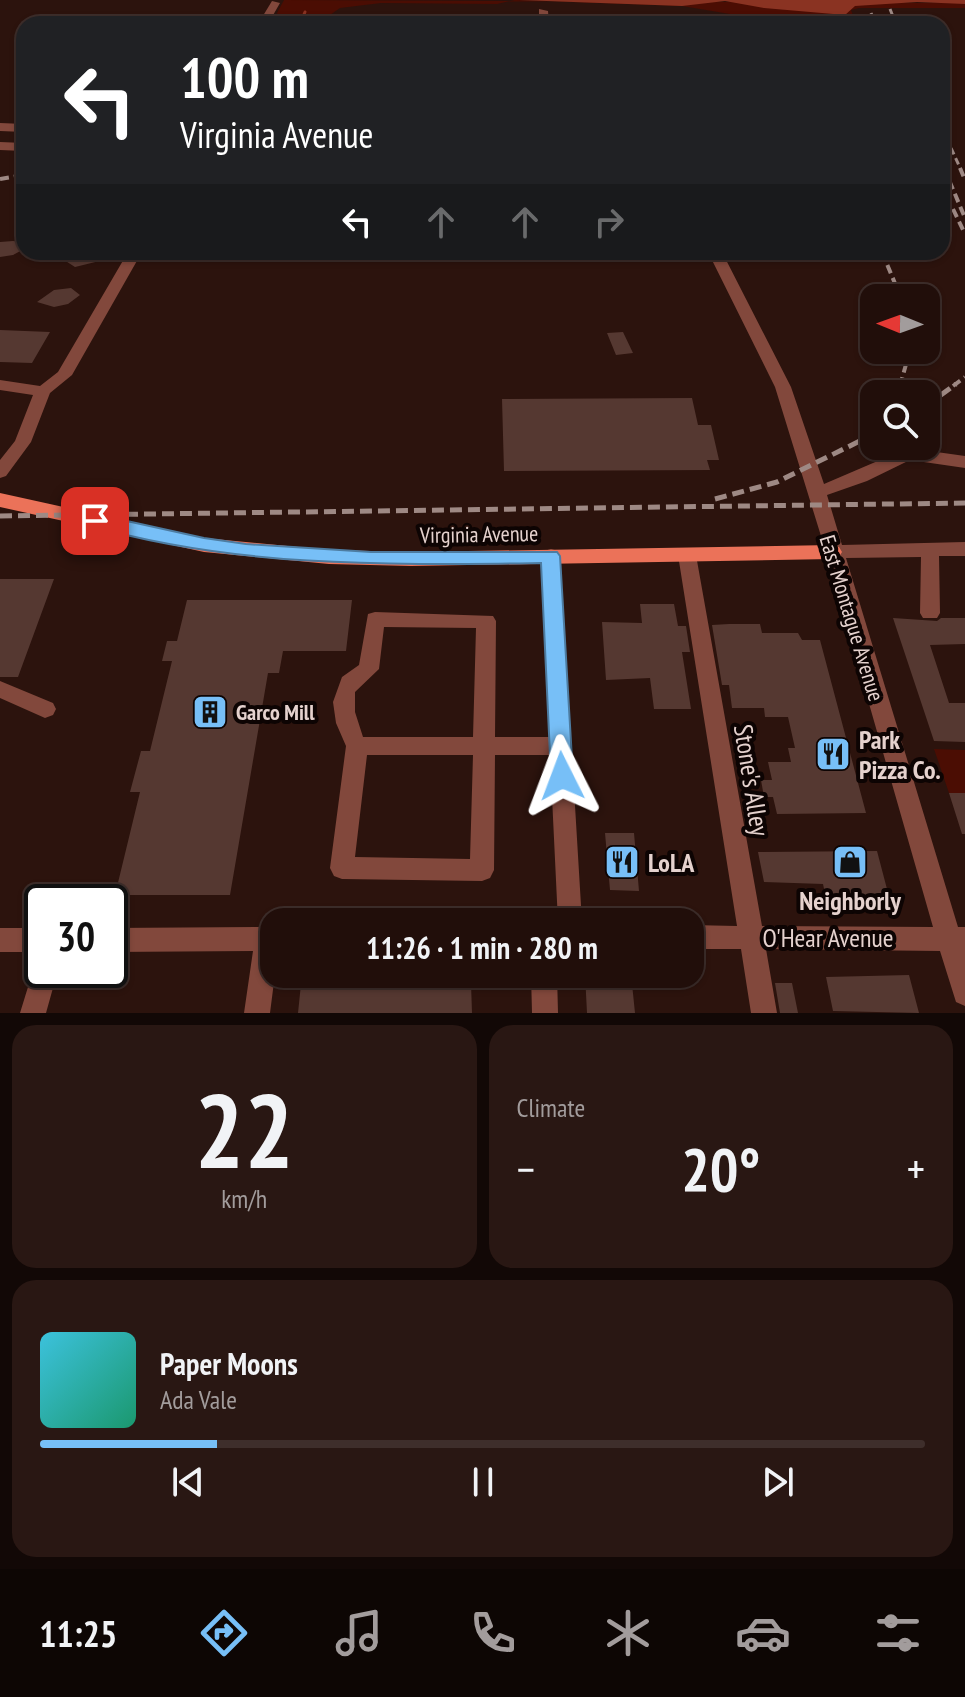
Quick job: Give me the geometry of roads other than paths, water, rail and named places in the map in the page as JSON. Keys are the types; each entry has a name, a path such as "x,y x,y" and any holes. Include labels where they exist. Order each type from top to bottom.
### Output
{"main road":[{"name":"Virginia Avenue","path":"0,500 204,545 246,551 371,559 832,552"}],"street":[{"path":"268,16 275,3"},
{"path":"543,11 543,16"},
{"path":"0,472 23,442 43,391 64,375 130,260"},
{"name":"East Montague Avenue","path":"719,260 783,387 804,447 832,552 957,939 965,993"},
{"path":"0,385 43,391"},
{"path":"816,493 861,477 908,454 965,462"},
{"name":"Virginia Avenue","path":"832,552 965,549"},
{"path":"930,550 930,613"},
{"name":"Stone's Alley","path":"687,555 764,1013"},
{"path":"551,556 569,908"},
{"path":"375,619 486,621 484,746 482,870 342,868 357,746 348,729 342,704 345,688 355,674 369,669 375,619"},
{"path":"0,689 45,709"},
{"path":"357,746 560,746"},
{"name":"O'Hear Avenue","path":"704,937 957,939"},
{"path":"128,940 260,939"},
{"path":"0,940 24,940"},
{"path":"33,1013 40,988"},
{"path":"257,1013 261,988"},
{"path":"544,988 545,1013"}],"waterway":[{"path":"303,16 305,12"}],"railway":[{"path":"890,9 893,16"},
{"path":"950,146 961,170"},
{"path":"960,168 965,180"},
{"path":"0,179 16,176"},
{"path":"950,182 965,218"},
{"path":"953,209 965,234"},
{"path":"885,260 895,284"},
{"path":"902,380 906,364"},
{"path":"953,386 965,377"},
{"path":"940,396 956,384"},
{"path":"715,499 777,482 860,441"},
{"path":"0,516 965,503"}],"place":[{"name":"Garco Mill","path":"210,712"},
{"name":"Park Pizza Co.","path":"833,754"},
{"name":"LoLA","path":"622,862"},
{"name":"Neighborly","path":"850,862"}]}
